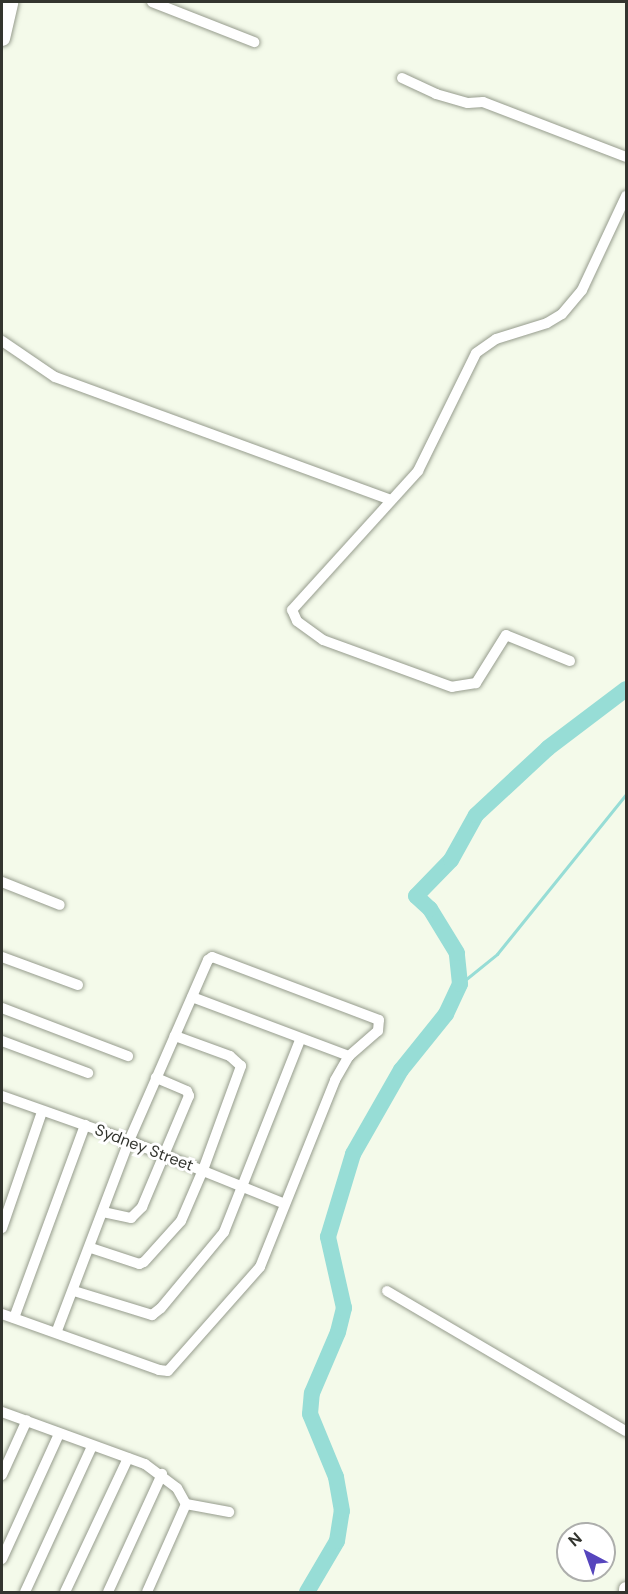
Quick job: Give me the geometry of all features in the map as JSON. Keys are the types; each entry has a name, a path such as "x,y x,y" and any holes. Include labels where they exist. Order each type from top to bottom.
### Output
{"main road":[{"path":"2,38 10,2"}],"street":[{"path":"153,2 254,42"},
{"path":"402,78 436,94 468,103 483,102 627,157"},
{"path":"570,661 506,635 476,682 452,687 323,640 297,621 292,610 388,499 404,489 418,471 476,353 496,339 547,323 562,314 582,290 627,196"},
{"path":"2,341 55,377 388,499"},
{"path":"2,882 60,905"},
{"path":"2,957 78,985"},
{"path":"2,1314 56,1333 168,1371 257,1272 335,1080 349,1056 378,1031 379,1020 212,957 129,1141 91,1248 56,1333"},
{"path":"192,997 300,1040 349,1056"},
{"path":"2,1008 128,1056"},
{"path":"91,1248 139,1264 144,1262 181,1221 202,1170 241,1066 230,1056 175,1036"},
{"path":"74,1291 152,1315 217,1244 244,1185 300,1040"},
{"path":"2,1041 88,1073"},
{"path":"103,1212 124,1219 137,1214 164,1158 189,1093 156,1078"},
{"name":"Sydney Street","path":"3,1100 129,1141 164,1158 244,1185 285,1204"},
{"path":"2,1228 42,1112"},
{"path":"14,1318 85,1125"},
{"path":"387,1291 627,1431"},
{"path":"2,1412 128,1458 162,1474 177,1488 186,1504"},
{"path":"2,1475 27,1420"},
{"path":"2,1559 59,1434"},
{"path":"25,1593 92,1446"},
{"path":"65,1593 128,1458"},
{"path":"108,1593 162,1474"},
{"path":"186,1504 229,1512"},
{"path":"147,1593 186,1504"}],"waterway":[{"path":"307,1592 337,1541 342,1511 336,1477 310,1414 312,1393 338,1332 344,1308 328,1237 353,1154 401,1070 446,1014 460,984 457,953 430,909 416,896 451,860 476,815 548,748 626,689"},
{"path":"460,984 497,954 626,794"}]}
